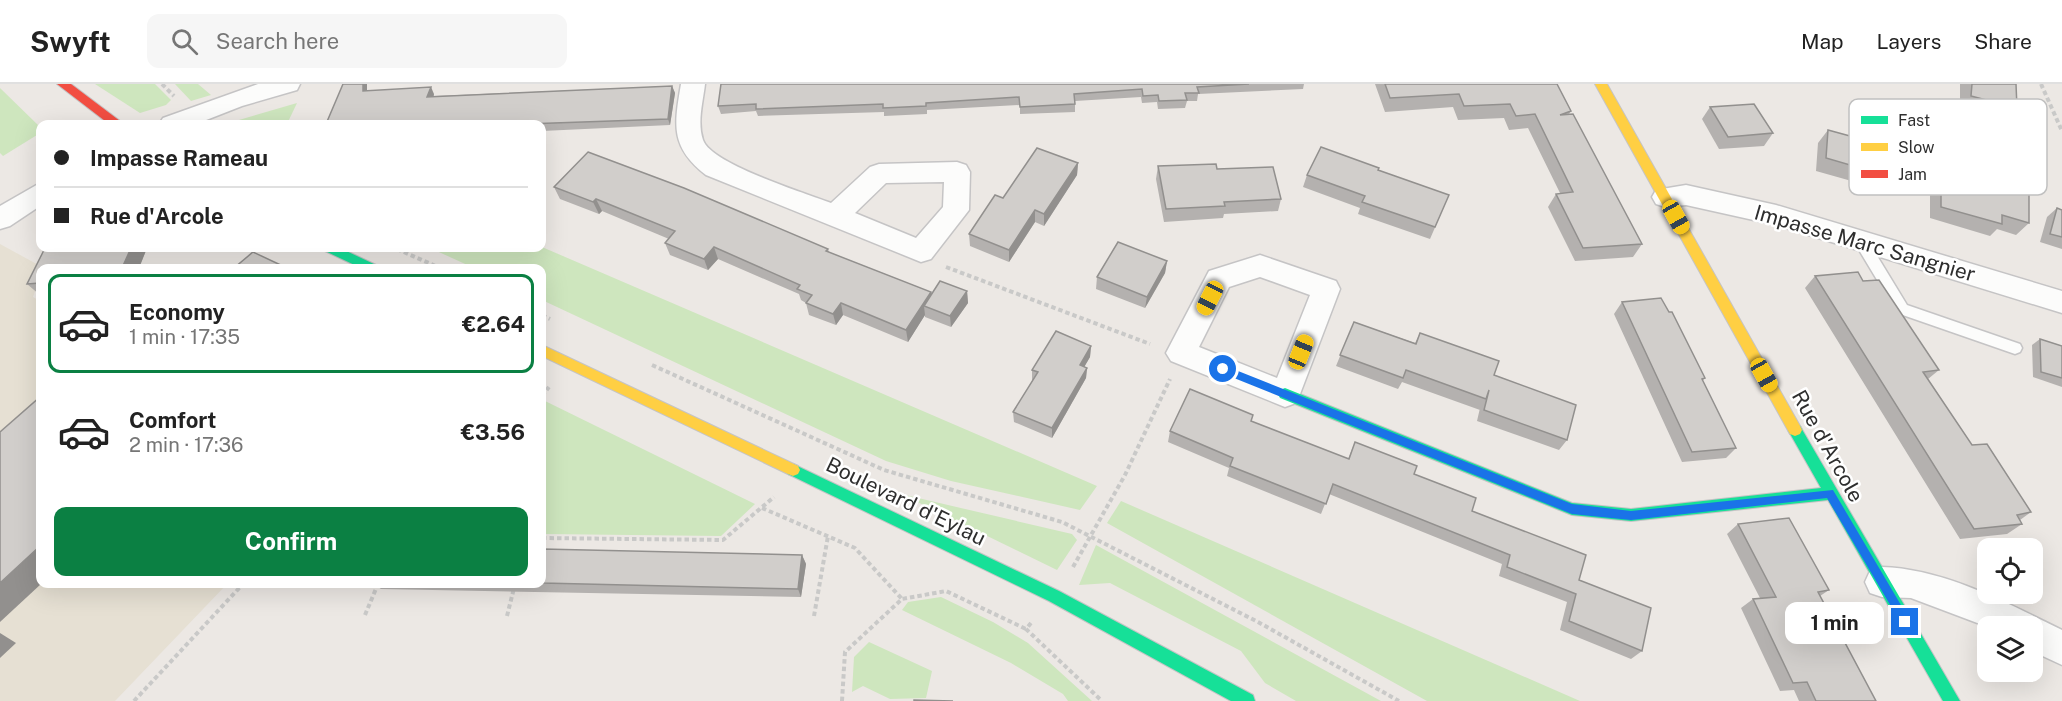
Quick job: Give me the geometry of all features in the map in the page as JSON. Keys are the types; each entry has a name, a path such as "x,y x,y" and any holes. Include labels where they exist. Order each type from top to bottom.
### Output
{"main road":[{"path":"63,84 111,120"},
{"name":"Rue d'Arcole","path":"1601,84 1830,493 1952,701"},
{"path":"338,252 363,264"},
{"name":"Boulevard d'Eylau","path":"546,352 1054,596 1246,701"},
{"path":"1285,394 1572,509 1631,515 1830,493"}],"street":[{"path":"182,120 233,100 288,84"},
{"path":"693,84 687,130 689,143 699,157 716,168 921,251 956,210 957,172 879,174 835,216"},
{"name":"Impasse Marc Sangnier","path":"1665,197 1686,195 1757,211 2062,302"},
{"path":"0,219 36,196"},
{"path":"1260,266 1326,289 1285,394 1181,353 1219,279 1260,266"},
{"path":"1882,582 1911,583 2000,616"},
{"path":"2043,638 2062,648"}],"lane":[{"path":"1860,240 1902,309 2015,348"}],"path":[{"path":"2041,84 2062,131"},
{"path":"921,251 937,264 1152,345 1181,353 1148,429 1093,536"},
{"path":"403,252 431,264"},
{"path":"546,317 561,324"},
{"path":"645,362 884,470 1062,522 1258,622 1399,701"},
{"path":"546,538 723,540 801,474"},
{"path":"761,507 855,548 902,599"},
{"path":"814,616 828,536"},
{"path":"134,701 239,588"},
{"path":"365,615 376,588"},
{"path":"507,615 514,588"},
{"path":"842,701 845,652 902,599 946,591 1026,629"}],"shaded area":[{"path":"0,244 37,264 36,289 33,297 36,299 36,588 223,588 115,701 0,701"}],"green space":[{"path":"95,84 155,84 171,100 166,105 140,113"},
{"path":"175,84 198,84 211,95 191,101"},
{"path":"0,88 36,123 36,136 3,156 0,153"},
{"path":"297,103 289,120 239,120"},
{"path":"546,249 1097,486 1080,510 951,481 886,461 546,302 546,264 465,264 439,252 546,252"},
{"path":"546,401 755,504 721,536 546,534"},
{"path":"901,494 1072,534 1077,540 1057,570"},
{"path":"1121,501 1580,701 1427,701 1107,523"},
{"path":"1096,545 1381,701 1296,701 1265,683 1241,651 1110,583 1079,585"},
{"path":"941,597 993,622 1028,643 1092,701 1068,701 1063,694 1011,663 902,610 908,602"},
{"path":"869,642 932,671 926,698 890,699 863,686 852,692 854,657"}],"building":[{"path":"343,84 363,84 363,91 431,87 427,97 672,86 668,119 546,123 546,120 328,120"},
{"path":"721,84 1249,84 1197,87 1199,93 1185,93 1187,100 1159,101 1158,95 1143,96 1142,89 1074,94 1075,104 1020,107 1019,97 883,108 883,104 756,109 756,104 718,106"},
{"path":"1385,84 1557,84 1571,111 1560,115 1573,114 1642,244 1583,248 1556,194 1573,192 1535,114 1516,116 1510,104 1464,106 1459,94 1390,98"},
{"path":"1972,84 2016,84 2017,99 1982,99 1971,96"},
{"path":"1754,104 1773,133 1728,137 1710,107"},
{"path":"1828,130 1849,136 1849,165 1826,158"},
{"path":"1321,147 1449,195 1435,227 1362,202 1365,196 1307,175"},
{"path":"1037,148 1078,163 1044,214 1035,210 1009,250 969,234 995,195 1003,198"},
{"path":"588,152 684,188 828,249 826,251 931,292 906,330 841,303 833,314 806,303 812,295 797,289 800,285 714,247 704,259 665,243 675,231 596,199 593,202 554,187"},
{"path":"1216,164 1217,169 1273,167 1281,199 1224,202 1225,206 1166,209 1158,166"},
{"path":"1941,195 2029,195 2029,223 2002,215 2002,224 1941,207"},
{"path":"2057,208 2062,210 2062,237 2050,234"},
{"path":"1118,242 1167,261 1147,297 1097,277"},
{"path":"43,252 129,252 124,264 37,264"},
{"path":"253,252 278,264 239,264"},
{"path":"36,266 36,283 27,284"},
{"path":"1858,272 1863,281 1879,280 1939,370 1923,372 1972,445 1987,444 2031,512 2017,515 2022,524 1974,529 1815,276"},
{"path":"940,281 967,291 950,316 924,306"},
{"path":"1661,298 1669,312 1672,312 1705,378 1702,379 1736,448 1692,452 1622,302"},
{"path":"1354,322 1416,344 1420,333 1499,361 1494,375 1576,405 1567,440 1484,410 1489,390 1486,399 1406,370 1403,378 1340,355"},
{"path":"1056,331 1091,346 1080,365 1087,368 1052,428 1013,412 1038,372 1032,370"},
{"path":"2040,339 2062,346 2062,378 2041,372"},
{"path":"1190,389 1253,415 1251,421 1349,459 1355,442 1417,466 1414,474 1476,498 1472,511 1586,555 1579,580 1651,608 1642,651 1569,621 1576,594 1507,567 1510,555 1333,484 1326,504 1230,466 1233,458 1170,431"},
{"path":"36,400 36,550 0,583 0,432"},
{"path":"1789,518 1829,590 1818,592 1876,701 1816,701 1807,682 1793,683 1753,599 1776,597 1738,524"},
{"path":"546,549 802,555 798,589 546,583"}],"traffic: fast":[{"path":"338,252 363,264"},
{"path":"1285,394 1572,509 1631,515 1830,493"},
{"path":"1795,430 1952,701"},
{"path":"793,470 1054,596 1247,701"}],"traffic: slow":[{"path":"1601,84 1795,430"},
{"path":"546,352 793,470"}],"traffic: jam":[{"path":"63,84 111,120"}],"route":[{"path":"1223,369 1572,509 1631,515 1830,493 1905,622"}]}
